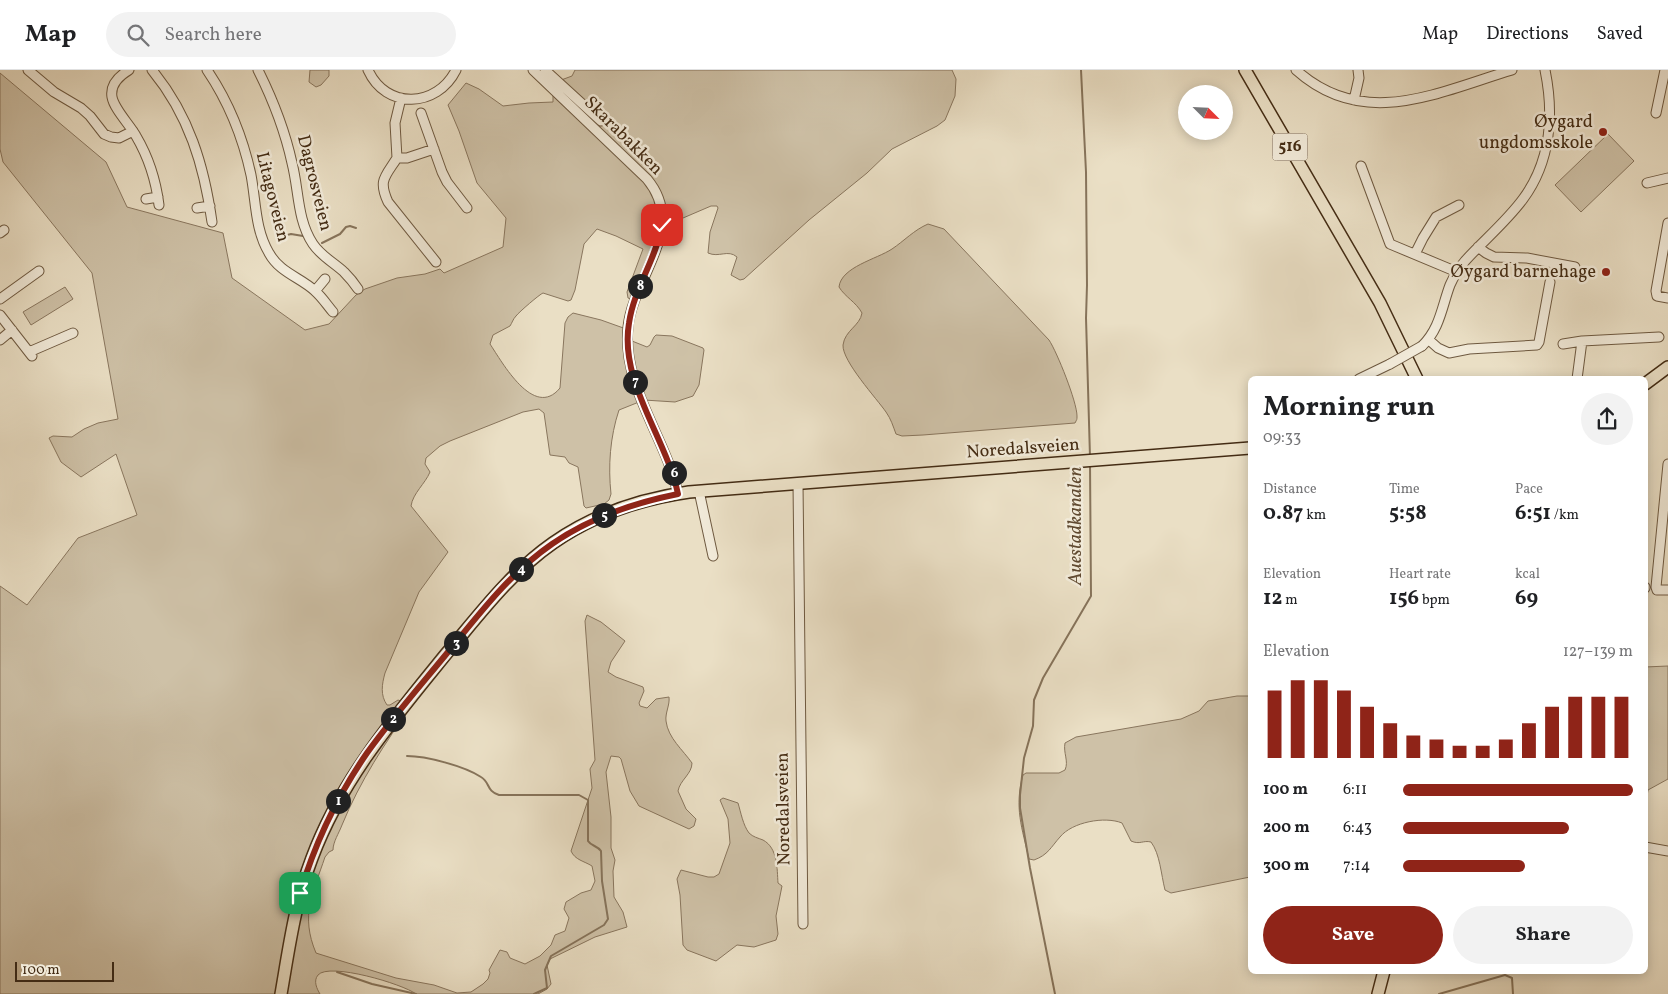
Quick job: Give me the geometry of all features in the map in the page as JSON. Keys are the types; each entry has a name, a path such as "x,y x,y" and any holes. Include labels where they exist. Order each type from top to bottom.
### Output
{"main road":[{"name":"516","path":"1245,70 1380,303 1415,376"},
{"name":"516","path":"1410,366 1412,376"},
{"path":"1648,382 1667,371"},
{"name":"Noredalsveien","path":"281,994 295,915 312,858 344,791 367,753 490,600 517,572 564,536 597,518 634,504 699,491 1248,448"},
{"path":"1378,994 1383,974"}],"street":[{"path":"28,70 54,92 81,108 104,134 119,138 134,131"},
{"path":"129,70 115,82 112,99 134,131 155,179 159,201 146,199"},
{"path":"152,70 177,107 194,140 212,222"},
{"name":"Litagoveien","path":"207,70 231,113 244,148 251,177 259,228 267,251 282,269 315,291 333,312"},
{"name":"Dagrosveien","path":"258,70 267,88 286,139 293,164 304,227 320,253 344,272 358,289"},
{"path":"368,70 371,77 381,88 400,98 413,99 430,96 446,85 456,70"},
{"name":"Skarabakken","path":"533,70 647,180 654,188 660,202 662,218 660,236 655,253 634,300 628,324 627,343 636,385 671,466 678,494"},
{"name":"Skarabakken","path":"545,70 601,121"},
{"path":"1296,70 1330,92 1354,100 1379,104 1406,101 1479,75 1512,70"},
{"path":"1354,100 1359,78 1358,70"},
{"path":"1365,376 1426,343 1439,321 1448,292 1457,272 1478,246 1523,200 1533,183 1543,161 1549,135 1550,105 1545,70"},
{"path":"1656,113 1665,70"},
{"path":"400,98 395,123 397,158 384,176 382,183 384,194 388,202 436,262"},
{"path":"421,113 447,182 467,208"},
{"path":"397,158 407,158 434,150"},
{"path":"1361,166 1390,244 1457,272"},
{"path":"1647,183 1668,178"},
{"path":"1415,254 1436,217 1459,205"},
{"path":"197,208 210,206"},
{"path":"1668,222 1665,256 1656,294 1660,298 1668,298"},
{"path":"1478,246 1494,257 1527,258 1575,267"},
{"path":"0,299 38,271"},
{"path":"315,291 325,279"},
{"path":"1426,343 1449,353 1469,349 1537,345 1550,282"},
{"path":"0,314 31,354 74,333"},
{"path":"0,340 12,330"},
{"path":"1563,344 1582,341 1659,337"},
{"path":"1577,376 1582,341"},
{"path":"1664,590 1657,590 1656,576 1666,511 1668,464"},
{"name":"Noredalsveien","path":"798,483 803,924"},
{"path":"699,491 713,556"},
{"path":"1648,576 1656,576"},
{"path":"1648,848 1668,852"}],"shaded area":[{"path":"310,70 329,70 329,76 321,85 316,87 309,82"},
{"path":"575,70 952,70 956,79 955,96 945,120 892,149 867,173 809,220 744,279 740,280 731,275 737,257 730,254 716,255 708,253 710,232 717,206 711,206 669,224 634,300 628,298 627,292 643,249 597,229 584,244 575,290 571,300 568,301 543,293 514,318 510,326 493,335 490,344 502,363 520,385 530,393 540,397 550,396 560,388 565,323 573,313 629,330 632,341 647,347 656,335 672,336 703,348 699,385 693,396 675,402 644,400 619,410 610,452 611,494 609,500 604,504 586,508 584,506 578,467 569,463 565,457 550,455 544,413 539,409 523,412 450,441 440,446 426,458 425,464 430,472 414,497 411,506 448,552 419,592 385,673 382,685 383,697 387,705 398,700 412,705 365,778 349,809 333,850 325,857 310,904 309,927 311,939 316,953 396,978 434,985 457,993 471,992 488,979 489,970 500,950 507,952 510,958 525,964 540,956 551,945 555,935 565,931 569,918 564,909 566,902 581,893 591,890 595,881 592,866 577,858 571,851 592,788 590,769 595,760 585,621 587,615 601,622 625,641 611,662 608,672 643,687 644,691 639,703 640,706 647,708 656,699 669,697 666,718 667,727 692,763 678,791 686,809 696,819 694,826 689,829 639,806 630,791 621,759 611,756 606,772 611,817 611,848 615,860 613,871 614,897 623,912 627,927 595,937 550,959 547,965 551,984 547,989 538,994 416,994 382,980 336,971 318,975 316,982 320,994 0,994 0,586 27,605 78,538 137,515 116,454 81,477 61,462 49,438 53,436 72,437 98,423 118,419 92,273 3,162 0,149 0,73 106,162 127,207 223,233 232,278 305,330 329,324 356,295 365,289 397,278 425,274 440,269 444,273 503,247 506,218 477,183 448,105 466,83 479,89 503,106 553,102 553,83 572,76"},
{"path":"1608,134 1634,161 1581,212 1555,185"},
{"path":"928,224 944,229 1049,340 1074,400 1077,416 1075,423 923,435 902,436 896,434 888,415 854,370 844,352 844,340 862,313 839,287 841,280 853,269 892,249"},
{"path":"65,287 73,299 31,325 23,312"},
{"path":"1668,666 1668,779 1648,790 1648,667"},
{"path":"1248,696 1248,877 1171,893 1165,890 1158,858 1151,842 1137,843 1131,841 1122,823 1107,820 1080,824 1072,828 1065,832 1043,856 1034,860 1029,859 1019,807 1023,775 1026,773 1059,773 1065,770 1065,743 1076,737 1181,719 1199,711 1208,701"},
{"path":"723,798 738,803 749,833 763,840 772,848 776,859 778,883 782,886 776,916 778,934 776,940 754,947 737,945 716,961 687,950 683,945 680,895 677,879 681,870 708,877 714,877 719,874 730,843 728,819 720,800"}],"waterway":[{"name":"Auestadkanalen","path":"1081,70 1086,172 1086,318 1090,457"},
{"path":"322,243 340,234 346,227 356,228"},
{"path":"287,235 303,236"},
{"path":"279,242 279,238 285,236"},
{"name":"Auestadkanalen","path":"1055,994 1030,868 1020,808 1020,795 1024,758 1033,726 1034,700 1043,678 1091,596 1090,464"},
{"path":"407,756 434,760 465,769 484,779 492,791 499,795 579,795 588,800 588,841 601,851 602,881 608,919 604,925 551,956 545,970 547,988 534,994"},
{"path":"337,972 372,984 416,994"},
{"path":"1439,994 1505,975 1512,978 1513,994"}],"place":[{"name":"Øygard ungdomsskole","path":"1603,132"},
{"name":"Øygard barnehage","path":"1606,272"}],"route":[{"path":"300,893 321,836 361,762 490,600 517,572 542,551 576,529 611,512 634,504 678,494 671,466 636,385 627,343 631,310 655,253 662,225"}]}
